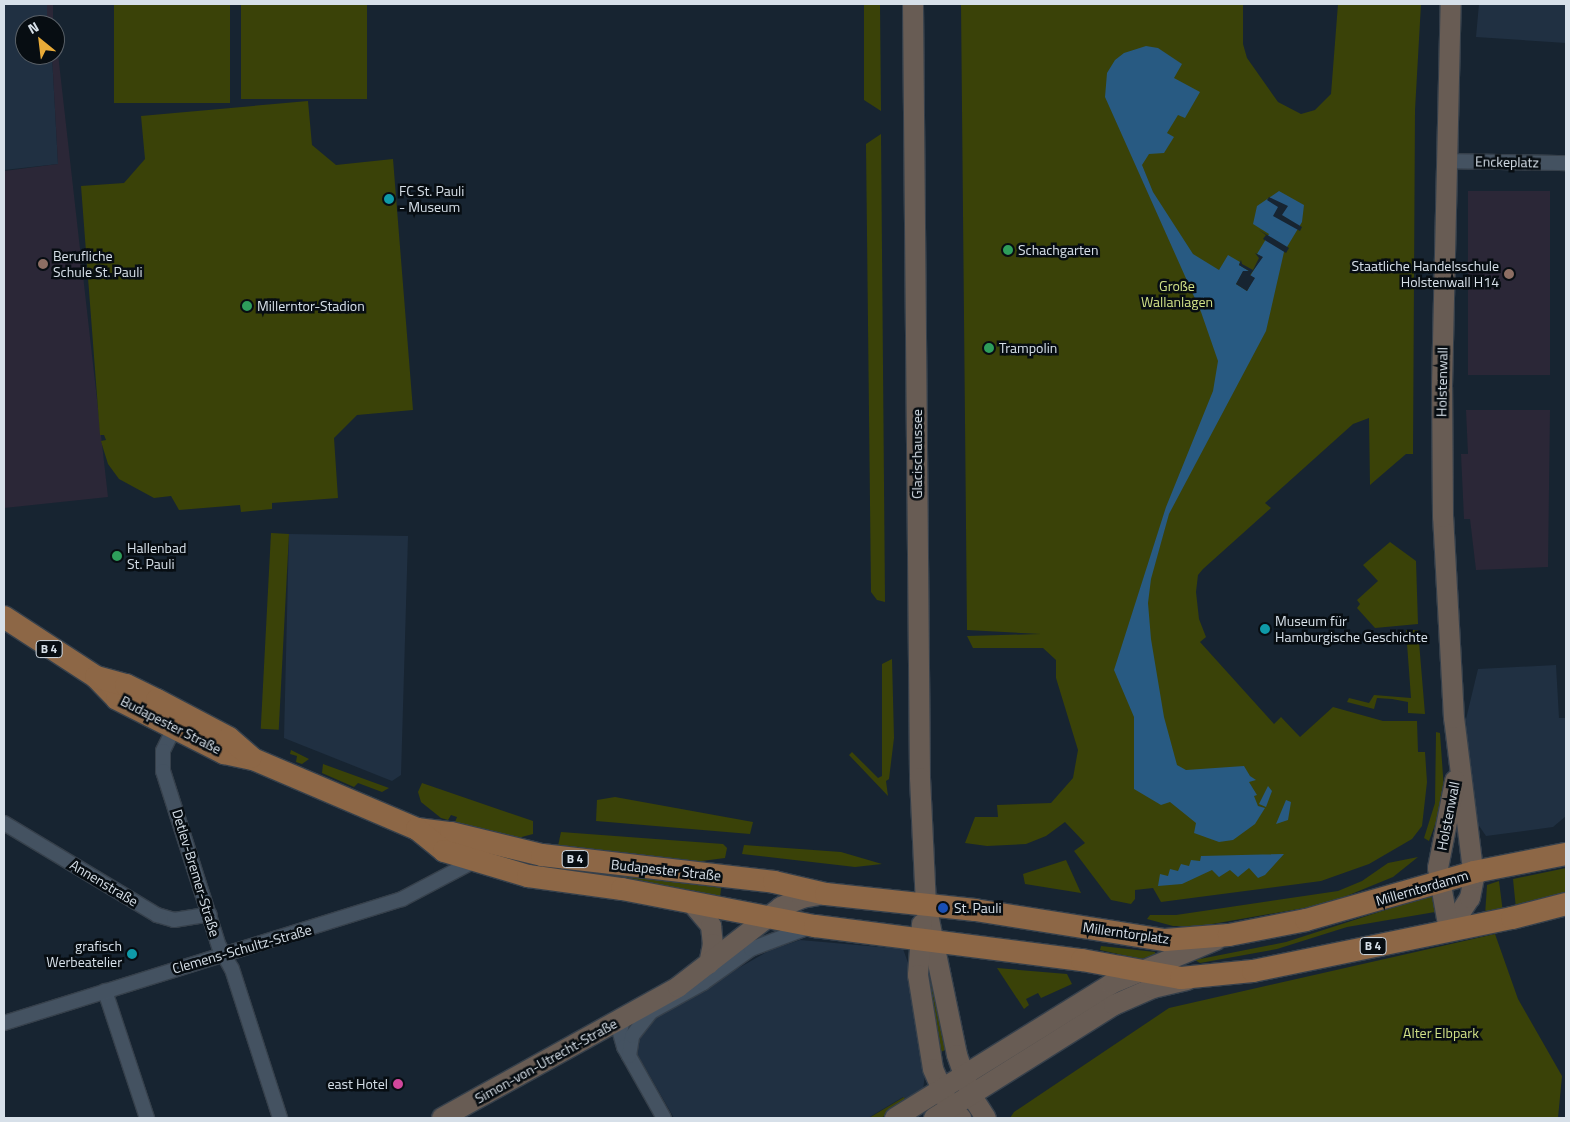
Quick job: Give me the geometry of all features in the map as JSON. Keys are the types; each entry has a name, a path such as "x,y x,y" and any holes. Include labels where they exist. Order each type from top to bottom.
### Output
{"main road":[{"name":"Glacischaussee","path":"913,4 920,778 926,905"},
{"name":"Holstenwall","path":"1451,4 1442,387 1443,498 1448,626 1457,760 1474,872"},
{"name":"Budapester Straße","path":"4,617 96,678 126,685 224,753 253,759 417,829 444,851 528,876 692,903 815,926 927,940"},
{"name":"Holstenwall","path":"1449,930 1446,903 1438,881 1457,760"},
{"name":"Budapester Straße","path":"417,829 451,833 542,855 774,882 826,894 926,905"},
{"name":"B 4","path":"1474,872 1566,854"},
{"name":"Millerntordamm","path":"1229,935 1333,914 1438,881 1474,872 1470,898 1449,930"},
{"name":"Budapester Straße","path":"766,918 791,902 826,894"},
{"path":"692,903 711,926 713,944 709,964"},
{"name":"B 4","path":"927,940 1082,960 1194,979 1253,971 1566,904"},
{"name":"Millerntorplatz","path":"926,905 975,910 1165,940 1229,935"},
{"path":"926,905 927,940 963,1076 971,1095 986,1118"},
{"name":"Simon-von-Utrecht-Straße","path":"442,1118 678,987 766,918"},
{"name":"Millerntorplatz","path":"895,1118 1112,984 1138,971 1229,935"},
{"path":"927,940 918,975 933,1069 949,1116 971,1095 1114,1005 1153,988 1194,979"}],"street":[{"name":"Enckeplatz","path":"1448,161 1566,164"},
{"name":"Detlev-Bremer-Straße","path":"178,721 162,751 162,764 210,914 223,953 232,969 280,1118"},
{"name":"Annenstraße","path":"4,823 157,915 174,920 210,914"},
{"name":"Clemens-Schultz-Straße","path":"4,1023 223,953 241,951 402,899 474,861"},
{"name":"Simon-von-Utrecht-Straße","path":"629,1056 632,1036 650,1012 703,983 759,945 815,926"},
{"path":"104,991 147,1118"},
{"name":"Simon-von-Utrecht-Straße","path":"623,1018 620,1032 629,1056"},
{"path":"629,1056 664,1118"}],"shaded area":[{"path":"4,4 47,4 48,15 15,15 15,65 53,65 58,164 4,170"},
{"path":"47,4 53,4 53,15 47,15"},
{"path":"1479,4 1566,4 1566,43 1476,37"},
{"name":"Berufliche Schule St. Pauli","path":"53,65 59,65 108,497 4,508 4,171 58,164"},
{"name":"Staatliche Handelsschule Holstenwall H14","path":"1468,191 1550,191 1550,375 1468,375"},
{"path":"1466,410 1550,410 1548,567 1476,570 1470,519 1464,519 1461,454 1468,454"},
{"path":"289,534 408,536 401,775 392,781 284,738"},
{"path":"1556,665 1559,718 1566,718 1566,816 1553,827 1486,836 1469,811 1466,719 1478,669"},
{"path":"800,940 903,949 910,968 925,1074 923,1090 906,1102 903,1097 868,1118 674,1118 625,1033 770,950"}],"green space":[{"path":"114,4 230,4 230,103 114,103"},
{"path":"241,4 367,4 367,99 241,99"},
{"path":"864,4 880,4 881,111 864,100"},
{"name":"Große Wallanlagen","path":"961,4 1243,4 1243,44 1247,58 1278,102 1301,114 1315,110 1331,94 1338,4 1421,4 1415,110 1413,454 1406,454 1370,485 1369,418 1353,424 1265,503 1271,508 1203,569 1198,575 1196,592 1199,619 1206,637 1200,642 1274,724 1281,717 1300,737 1333,707 1383,721 1417,721 1418,752 1425,752 1427,782 1422,826 1412,839 1369,864 1321,881 1161,902 1153,888 1135,890 1135,899 1131,904 1111,900 1074,851 1085,843 1065,822 1046,836 1026,844 987,846 965,843 975,817 998,817 997,805 1051,803 1073,778 1078,750 1056,678 1056,660 1043,648 973,648 967,636 1041,634 967,630"},
{"name":"Millerntor-Stadion","path":"308,101 312,145 336,165 393,159 413,410 357,415 334,438 338,498 272,503 272,509 241,512 240,505 179,510 171,496 154,498 119,479 108,464 103,448 101,441 106,440 104,435 100,435 81,186 124,183 145,159 141,116"},
{"path":"881,134 885,602 877,600 871,592 866,144"},
{"path":"271,533 289,534 279,730 261,729"},
{"path":"1390,542 1416,561 1418,624 1375,628 1357,608 1360,604 1357,600 1378,581 1363,565"},
{"path":"1406,630 1418,630 1425,714 1408,713 1408,702 1392,699 1377,698 1374,709 1347,702 1349,698 1369,703 1374,695 1411,698"},
{"path":"892,659 894,738 889,779 886,781 888,796 849,755 852,752 878,778 882,776 882,664"},
{"path":"1436,732 1440,733 1444,790 1442,806 1429,841 1424,838 1435,803"},
{"path":"291,750 309,759 302,764 296,762 297,756 290,754"},
{"path":"323,764 389,788 382,792 358,783 354,787 322,773"},
{"path":"422,783 533,821 533,834 514,839 455,822 457,817 451,815 448,820 441,818 421,802 418,792"},
{"path":"615,797 753,822 750,834 596,821 597,800"},
{"path":"561,832 723,844 727,848 725,858 694,862 558,846"},
{"path":"448,841 722,882 720,897 517,867"},
{"path":"744,845 841,852 882,864 855,867 742,854"},
{"path":"1418,857 1393,877 1327,904 1201,926 1173,926 1147,919 1150,915 1176,915 1338,891 1362,881 1388,863"},
{"path":"1066,860 1081,893 1025,884 1023,874"},
{"path":"1566,868 1566,894 1516,909 1513,879"},
{"path":"1499,881 1503,913 1485,916 1487,885"},
{"path":"1435,894 1441,911 1347,927 1277,949 1200,963 1195,960 1286,942"},
{"name":"Alter Elbpark","path":"1495,934 1518,999 1562,1076 1558,1118 1010,1118 1014,1112 1169,1008"},
{"path":"1101,946 1155,952 1155,955 1141,959 1100,950"},
{"path":"997,968 1067,974 1072,984 1041,998 1038,993 1026,999 1029,1005 1024,1009"},
{"path":"924,970 928,971 947,1049 941,1052 931,1016"},
{"path":"904,1097 906,1103 881,1118 869,1118"}],"water":[{"path":"1146,46 1158,48 1182,64 1174,78 1200,92 1185,118 1178,115 1167,133 1174,137 1164,153 1149,154 1142,165 1153,192 1193,254 1219,270 1228,255 1240,262 1239,265 1249,271 1247,274 1243,272 1236,284 1247,291 1254,278 1250,276 1262,257 1257,254 1269,234 1253,224 1257,206 1279,191 1304,205 1302,222 1284,252 1266,331 1169,514 1151,579 1148,603 1151,639 1164,717 1177,765 1186,770 1244,766 1250,776 1256,780 1249,782 1257,795 1254,796 1258,806 1265,808 1255,824 1233,840 1219,842 1194,833 1196,823 1170,802 1161,805 1134,789 1134,717 1114,670 1166,507 1213,391 1218,361 1201,312 1105,97 1107,73 1115,60 1124,53"},
{"path":"1268,786 1272,791 1266,807 1259,804"},
{"path":"1286,800 1291,802 1288,820 1276,824"},
{"path":"1284,854 1265,875 1258,878 1249,868 1238,877 1230,870 1219,877 1212,870 1182,884 1158,886 1160,874 1168,876 1170,869 1178,871 1181,864 1189,866 1191,860 1200,861 1201,856"}],"pier":[{"path":"1269,197 1288,206 1282,215 1302,227 1300,231 1273,216 1278,207 1267,200"},
{"path":"1259,230 1289,248 1286,253 1263,239 1266,235"},
{"path":"1255,253 1263,257 1250,275 1255,278 1247,291 1236,284 1243,271 1249,271 1239,265 1241,260 1242,264 1253,270 1259,258"}],"place":[{"name":"FC St. Pauli - Museum","path":"389,199"},
{"name":"Schachgarten","path":"1008,250"},
{"name":"Berufliche Schule St. Pauli","path":"43,264"},
{"name":"Staatliche Handelsschule Holstenwall H14","path":"1509,274"},
{"name":"Millerntor-Stadion","path":"247,306"},
{"name":"Trampolin","path":"989,348"},
{"name":"Hallenbad St. Pauli","path":"117,556"},
{"name":"Museum für Hamburgische Geschichte","path":"1265,629"},
{"name":"St. Pauli","path":"943,908"},
{"name":"grafisch Werbeatelier","path":"132,954"},
{"name":"east Hotel","path":"398,1084"}]}
